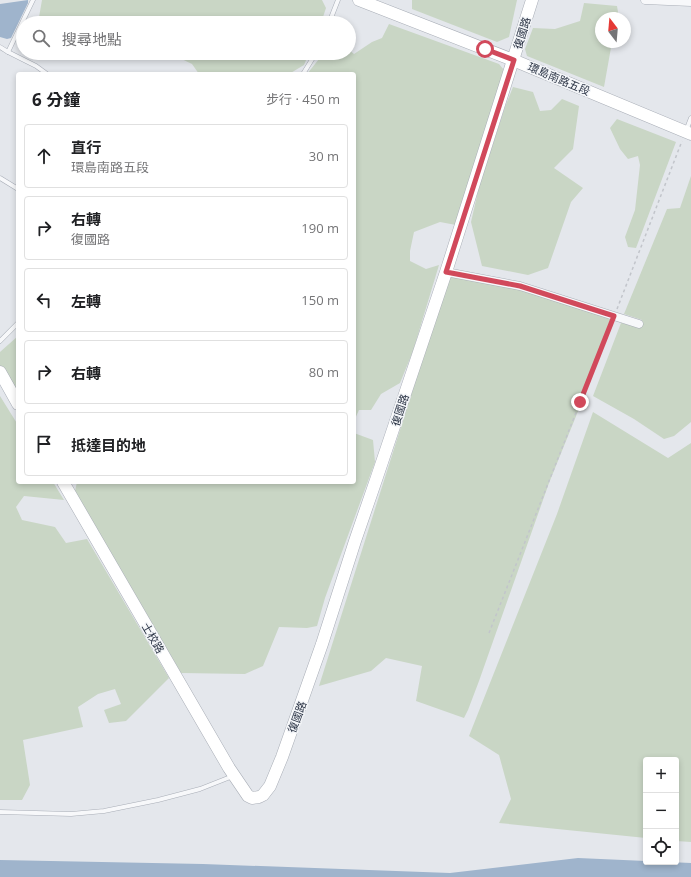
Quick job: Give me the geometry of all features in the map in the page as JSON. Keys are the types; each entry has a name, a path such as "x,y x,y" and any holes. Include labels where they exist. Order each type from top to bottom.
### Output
{"street":[{"name":"環島南路五段","path":"359,0 514,60 688,132"},
{"name":"復國路","path":"244,792 252,798 264,795 270,786 282,757 322,644 355,541 378,477 446,272 532,0"},
{"path":"645,0 691,2"},
{"path":"446,272 520,286 639,324"},
{"path":"0,372 16,400"},
{"name":"士校路","path":"71,488 244,792"}],"lane":[{"path":"25,16 33,0"},
{"path":"332,16 338,0"},
{"path":"8,52 16,35"},
{"path":"0,47 16,56"},
{"path":"24,60 44,72"},
{"path":"304,72 312,60"},
{"path":"688,132 691,118"},
{"path":"0,178 16,187"},
{"path":"0,341 16,325"},
{"path":"0,812 71,814 104,810 158,800 193,791 211,786 234,776"}],"path":[{"path":"489,633 688,132"}],"green space":[{"path":"42,0 322,0 326,8 323,16 39,16"},
{"path":"412,0 517,0 509,37 497,42 412,9"},
{"path":"584,3 617,6 618,12 595,12 595,48 611,48 604,87 527,56 525,49 533,28 555,29 580,21"},
{"path":"389,24 499,64 504,70 456,225 440,222 414,232 410,251 410,261 426,269 439,265 413,351 400,383 381,394 371,410 359,410 356,417 356,72 309,72 318,60 356,60 356,53 372,42 382,38"},
{"path":"184,60 306,60 304,65 292,72 198,72 192,64"},
{"path":"513,87 533,92 540,111 551,110 562,99 579,106 573,149 554,168 583,188 571,202 548,268 528,275 482,266 471,222 479,187"},
{"path":"617,119 676,142 636,248 628,247 625,237 635,210 640,165 638,156 628,159 620,149 610,128"},
{"path":"691,176 691,422 674,436 664,439 634,419 593,396 621,323 641,326 642,320 624,314 667,209 680,208"},
{"path":"449,275 495,283 611,317 587,389 549,483 479,681 464,718 416,701 422,666 386,658 371,671 319,686"},
{"path":"16,338 16,394 0,366 0,352"},
{"path":"0,396 16,422 16,484 54,484 64,500 24,496 16,507 22,520 55,527 66,543 87,539 169,678 126,721 109,723 104,710 121,704 115,689 98,694 78,707 83,727 23,740 30,785 22,800 0,800"},
{"path":"593,412 668,458 691,443 691,842 679,841 679,757 643,757 643,838 499,823 511,799 499,755 469,736 557,514"},
{"path":"356,434 373,440 375,462 325,598 317,626 307,628 279,627 263,666 245,674 181,673 75,491 77,484 356,484"}],"water":[{"path":"28,0 22,16 16,16 16,28 11,38 7,39 0,37 0,4"},
{"path":"578,858 643,861 643,865 679,865 679,862 691,863 691,877 0,877 0,860 203,864 450,873"}],"route":[{"path":"485,49 514,60 446,272 520,286 614,316 580,402"}]}
